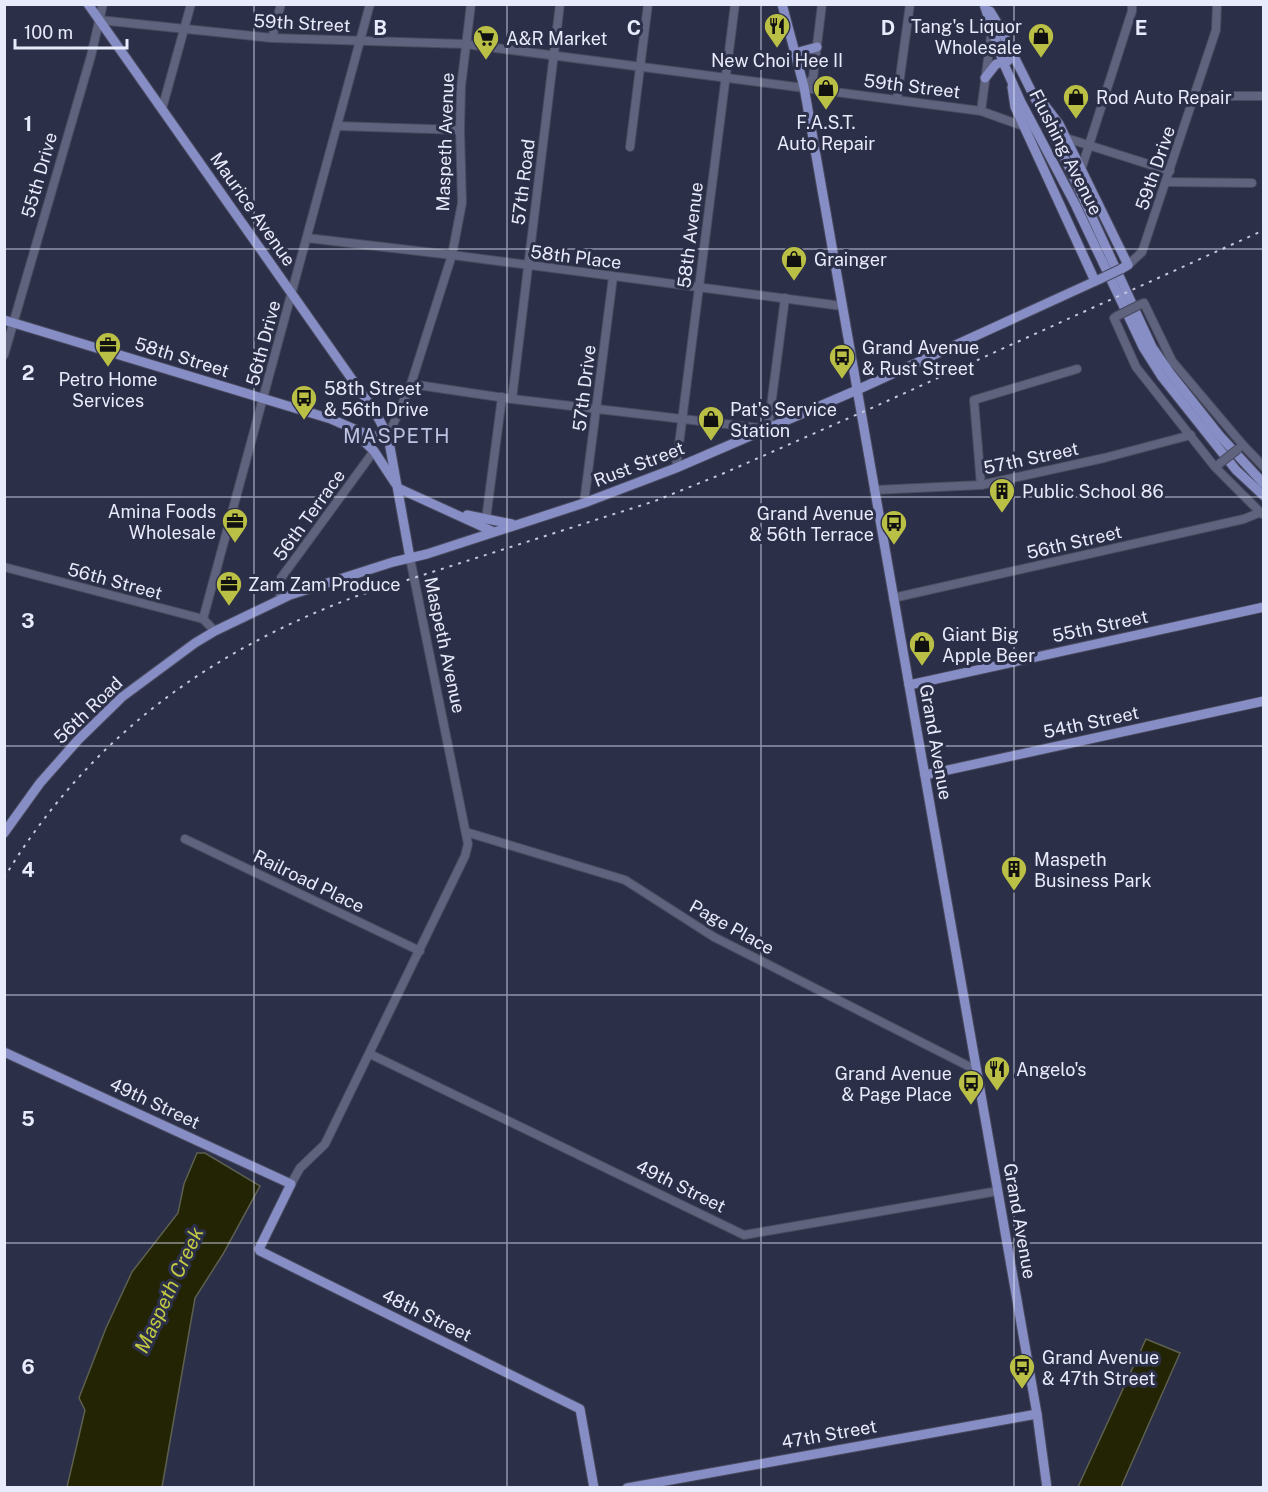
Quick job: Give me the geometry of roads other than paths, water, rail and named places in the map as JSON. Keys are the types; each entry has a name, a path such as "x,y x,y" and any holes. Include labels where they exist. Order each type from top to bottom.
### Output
{"main road":[{"name":"Maurice Avenue","path":"88,4 292,292 375,412 388,436"},
{"name":"Grand Avenue","path":"782,4 804,87 1037,1414 1047,1488"},
{"name":"Flushing Avenue","path":"984,4 1012,82 1076,204 1151,362 1236,470 1263,496"},
{"name":"Flushing Avenue","path":"984,4 1016,58 1152,347 1220,436 1263,484"},
{"path":"795,53 817,46"},
{"path":"985,78 996,64 1016,58"},
{"path":"1012,82 1013,99 1023,126 1097,280"},
{"path":"1030,87 1059,124 1125,267"},
{"name":"Rust Street","path":"215,631 280,599 584,503 676,468 857,390 1125,267"},
{"name":"58th Street","path":"9,321 331,419 370,436 388,436"},
{"name":"58th Street","path":"349,428 374,451 398,488"},
{"name":"Maspeth Avenue","path":"388,436 410,558"},
{"path":"398,488 492,531"},
{"path":"452,513 515,524"},
{"name":"55th Street","path":"909,685 1263,607"},
{"name":"56th Road","path":"4,833 40,783 78,740 122,697 215,631"},
{"name":"54th Street","path":"925,775 1263,701"},
{"name":"49th Street","path":"4,1052 291,1184"},
{"name":"Maspeth Avenue","path":"260,1251 291,1184"},
{"name":"48th Street","path":"260,1251 580,1409 594,1488"},
{"name":"47th Street","path":"627,1488 1037,1414"}],"street":[{"name":"55th Drive","path":"4,355 9,321 90,56 103,4"},
{"path":"162,109 191,4"},
{"path":"272,38 281,4"},
{"name":"56th Drive","path":"203,619 370,4"},
{"name":"Maspeth Avenue","path":"388,436 411,384 452,255 462,203 460,130 465,44 471,4"},
{"name":"57th Road","path":"512,399 560,4"},
{"path":"630,147 648,4"},
{"name":"58th Avenue","path":"676,468 735,4"},
{"path":"804,87 813,78 822,4"},
{"path":"897,99 910,4"},
{"path":"1081,170 1132,11 1132,4"},
{"name":"59th Drive","path":"1125,267 1142,252 1167,182 1216,30 1217,4"},
{"name":"59th Street","path":"99,20 272,38 465,44 981,111 1037,130"},
{"path":"981,111 992,29"},
{"path":"1195,96 1263,96"},
{"path":"337,126 460,130"},
{"path":"1066,138 1170,171"},
{"path":"1167,182 1252,183"},
{"name":"58th Place","path":"307,238 842,306"},
{"name":"57th Drive","path":"584,503 613,277"},
{"path":"411,384 512,399 768,429 785,298"},
{"path":"1262,514 1217,466 1136,367 1114,318 1144,303 1172,361 1240,447 1263,467"},
{"path":"981,485 974,400 1077,369"},
{"path":"486,519 502,397"},
{"name":"57th Street","path":"874,490 981,485 1104,458 1191,435"},
{"path":"1217,466 1240,447"},
{"name":"56th Terrace","path":"280,599 281,578 374,451"},
{"name":"56th Street","path":"893,598 1262,514"},
{"name":"Maspeth Avenue","path":"291,1184 300,1168 325,1144 420,951 465,856 468,844 410,558"},
{"name":"56th Street","path":"4,567 203,619"},
{"path":"203,619 215,631"},
{"name":"Page Place","path":"466,832 625,880 714,937 976,1070"},
{"name":"Railroad Place","path":"185,838 420,951"},
{"name":"49th Street","path":"370,1054 744,1235 998,1191"}],"water":[{"name":"Maspeth Creek","path":"197,1153 205,1153 260,1186 223,1254 195,1298 162,1487 67,1487 85,1410 79,1398 106,1328 132,1272 178,1213 184,1184"},
{"path":"1146,1339 1180,1353 1121,1487 1078,1487"}],"railway":[{"path":"4,878 37,828 74,783 113,742 156,706 202,673 250,644 302,618 357,596 655,501 722,474 1264,230"}],"place":[{"name":"New Choi Hee II","path":"777,49"},
{"name":"Tang's Liquor Wholesale","path":"1041,59"},
{"name":"A&R Market","path":"486,61"},
{"name":"F.A.S.T. Auto Repair","path":"826,111"},
{"name":"Rod Auto Repair","path":"1076,120"},
{"name":"Grainger","path":"794,282"},
{"name":"Petro Home Services","path":"108,368"},
{"name":"Grand Avenue & Rust Street","path":"842,380"},
{"name":"58th Street & 56th Drive","path":"304,421"},
{"name":"Pat's Service Station","path":"711,442"},
{"name":"Public School 86","path":"1002,514"},
{"name":"Amina Foods Wholesale","path":"235,544"},
{"name":"Grand Avenue & 56th Terrace","path":"894,546"},
{"name":"Zam Zam Produce","path":"229,607"},
{"name":"Giant Big Apple Beer","path":"922,667"},
{"name":"Maspeth Business Park","path":"1014,892"},
{"name":"Angelo's","path":"997,1092"},
{"name":"Grand Avenue & Page Place","path":"971,1106"},
{"name":"Grand Avenue & 47th Street","path":"1022,1390"}],"district":[{"name":"MASPETH","path":"397,436"}]}
